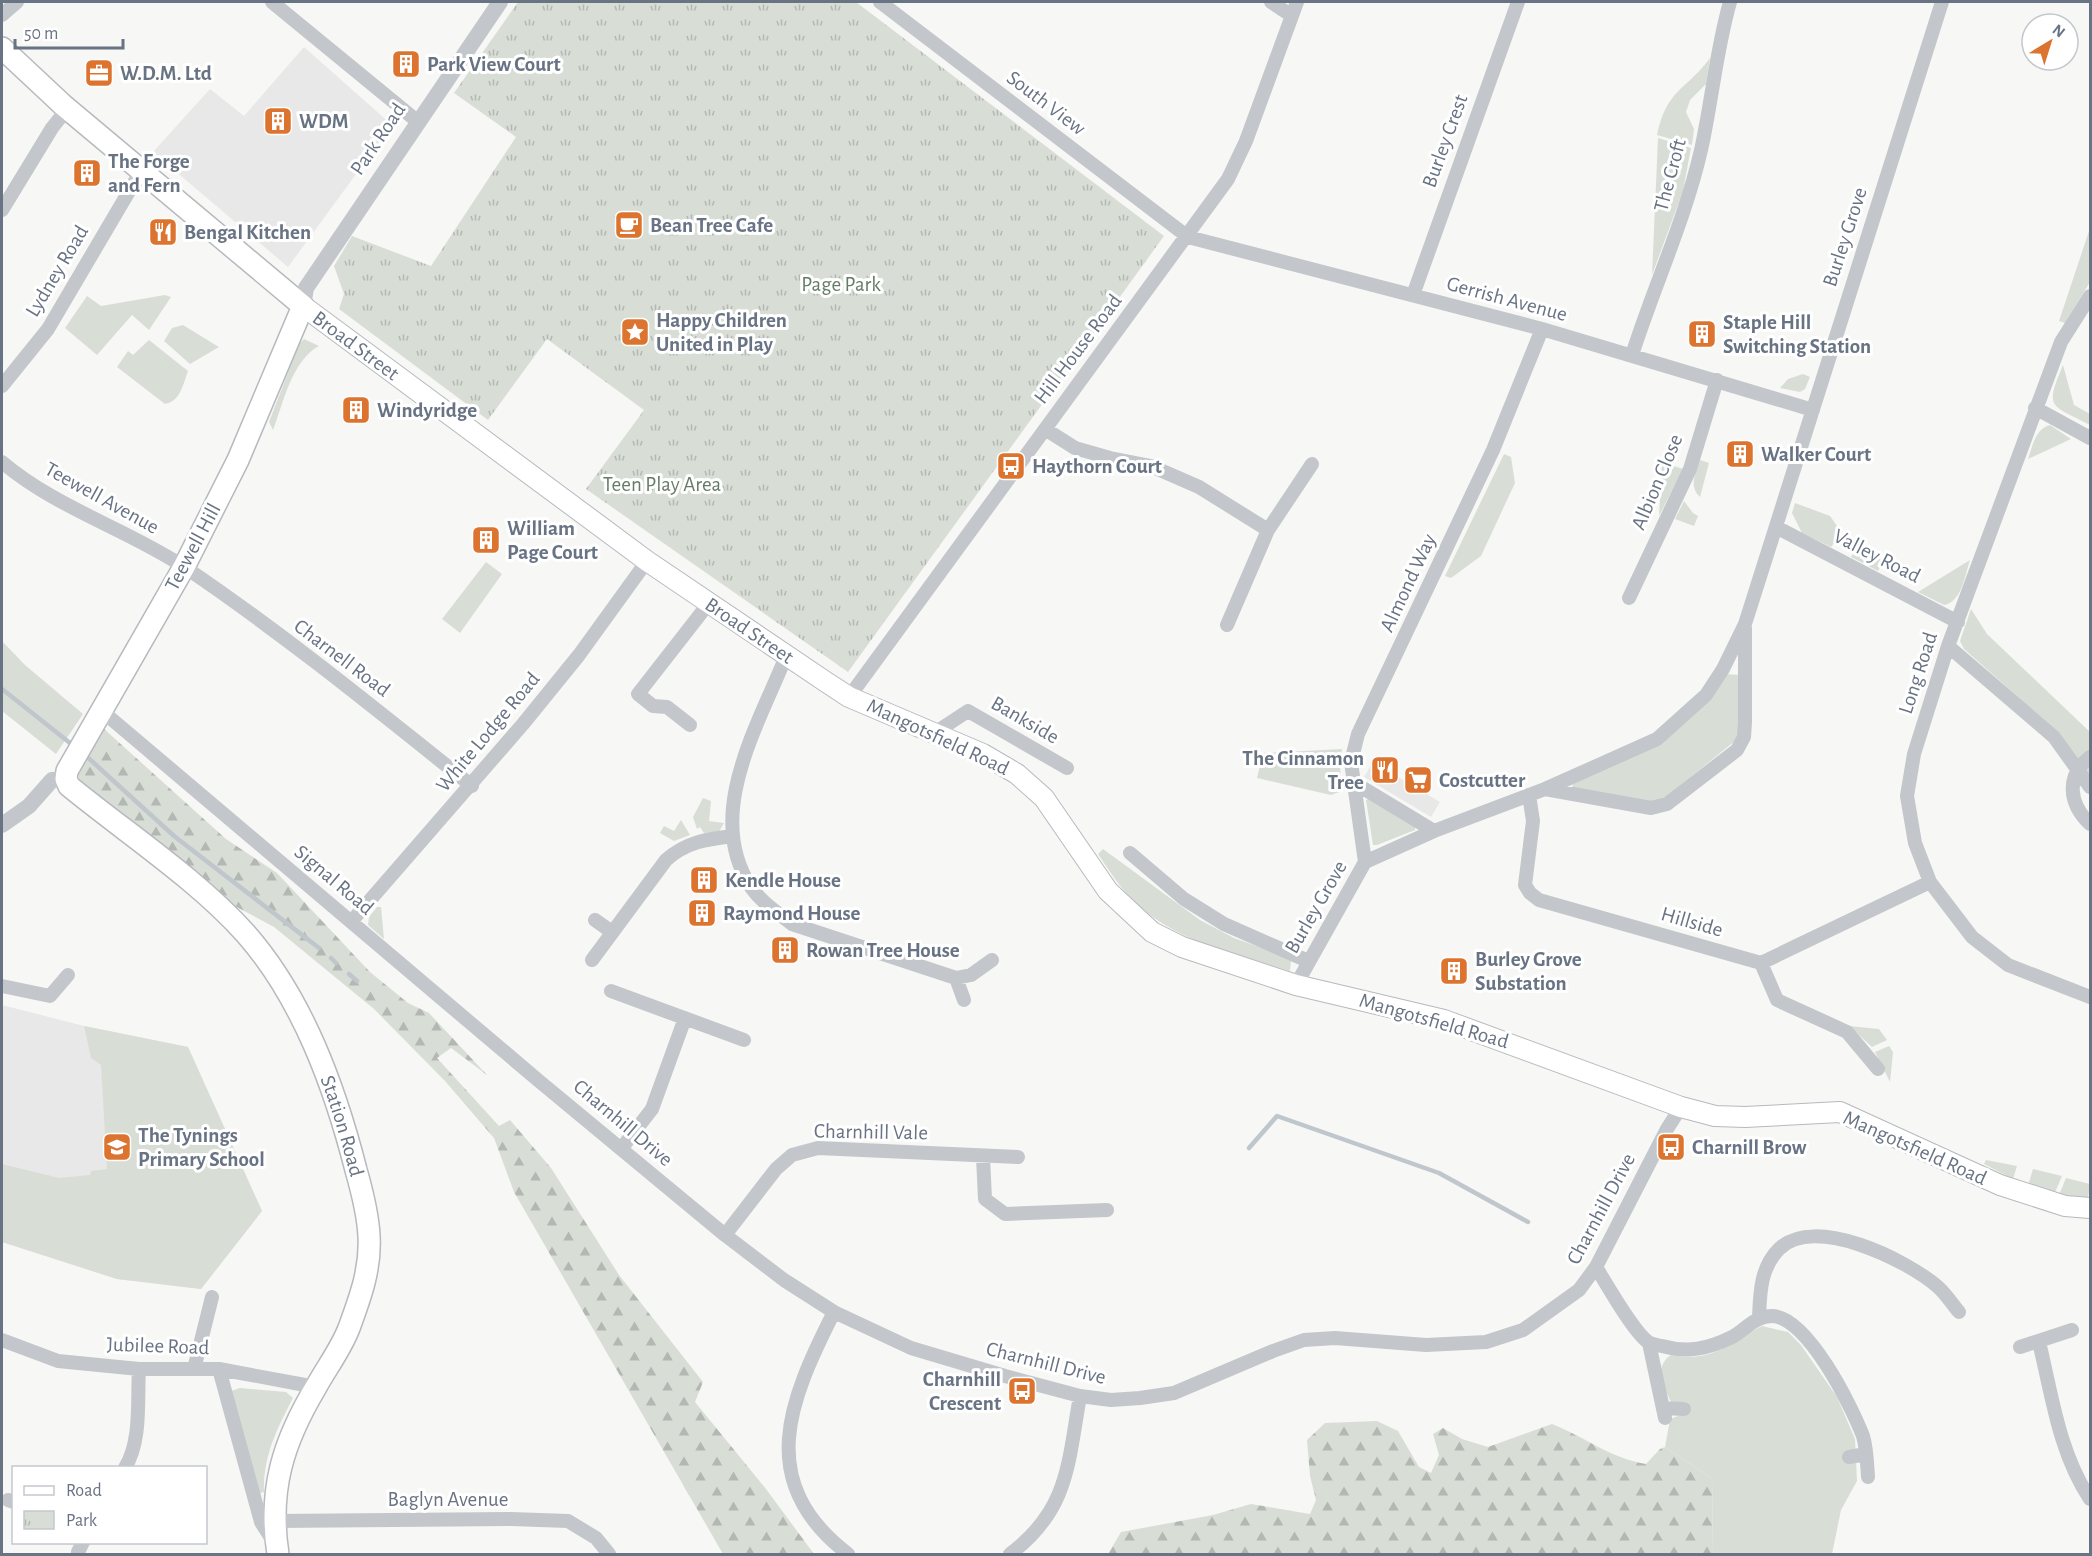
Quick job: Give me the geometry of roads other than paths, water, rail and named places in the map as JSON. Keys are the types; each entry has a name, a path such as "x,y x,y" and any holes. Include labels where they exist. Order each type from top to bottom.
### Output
{"main road":[{"name":"Broad Street","path":"2,48 67,109 303,306 647,561 849,697"},
{"name":"Teewell Hill","path":"69,771 184,567 238,460 303,306"},
{"name":"Mangotsfield Road","path":"849,697 982,754 1017,774 1044,798 1104,887 1152,932 1203,955 1296,985 1444,1020 1681,1107 1716,1116 1840,1112 2000,1185 2065,1206 2091,1208"},
{"name":"Station Road","path":"69,771 69,786 211,900 246,934 281,982 306,1028 346,1132 370,1236 366,1283 345,1340 294,1428 280,1465 274,1500 277,1551"}],"street":[{"path":"2,15 17,2"},
{"path":"272,2 417,121"},
{"name":"Park Road","path":"303,306 306,288 417,121 501,2"},
{"name":"South View","path":"880,2 1188,237"},
{"path":"1271,2 1292,16"},
{"name":"Hill House Road","path":"849,697 1188,237 1228,179 1246,141 1297,2"},
{"name":"Burley Crest","path":"1413,295 1518,2"},
{"name":"The Croft","path":"1632,355 1685,208 1701,149 1719,40 1730,2"},
{"name":"Burley Grove","path":"1296,985 1365,862 1434,831 1545,789 1657,739 1681,719 1712,686 1745,624 1942,2"},
{"path":"2,210 52,128 67,109"},
{"name":"Lydney Road","path":"2,386 48,329 141,171"},
{"name":"Gerrish Avenue","path":"1188,237 1542,329 1813,410"},
{"name":"Long Road","path":"2091,297 2061,342 2035,408 1948,646 1914,754 1907,796 1914,843 1930,882 1972,937 2008,965 2091,997"},
{"name":"Almond Way","path":"1365,862 1350,762 1358,734 1493,450 1542,329"},
{"name":"Albion Close","path":"1629,598 1690,469 1717,380"},
{"path":"2035,408 2091,438"},
{"path":"1045,429 1075,448 1151,466 1199,487 1268,530"},
{"name":"Teewell Avenue","path":"2,462 32,485 184,567"},
{"path":"1227,626 1268,530 1312,464"},
{"name":"Valley Road","path":"1776,527 1958,621"},
{"name":"White Lodge Road","path":"351,922 472,786 579,655 647,561"},
{"name":"Charnell Road","path":"184,567 322,667 472,786"},
{"path":"690,725 667,707 653,706 638,694 709,603"},
{"name":"Burley Grove","path":"1545,789 1651,808 1667,804 1737,750 1744,737 1745,722 1745,624"},
{"path":"1948,646 2038,722 2079,767 2091,786"},
{"path":"786,656 738,776 733,836 738,862 752,888 774,911 792,924 956,978 971,975 992,960"},
{"name":"Bankside","path":"933,734 968,711 1067,768"},
{"name":"Signal Road","path":"99,717 351,922 539,1081"},
{"path":"2091,757 2079,767 2073,781 2072,797 2079,813 2091,824"},
{"path":"2,825 29,807 52,780 69,771"},
{"path":"1353,782 1434,831"},
{"name":"Hillside","path":"1529,795 1533,821 1525,885 1530,893 1539,900 1761,963"},
{"path":"591,960 666,860 681,847 704,840 733,836"},
{"path":"1130,853 1184,899 1224,924 1308,961"},
{"path":"1878,1069 1847,1032 1777,1000 1761,963 1930,882"},
{"path":"595,920 612,932"},
{"path":"2,986 50,996 68,975"},
{"path":"956,978 964,1000"},
{"path":"611,991 744,1040"},
{"path":"621,1149 652,1109 685,1018"},
{"name":"Charnhill Drive","path":"539,1081 725,1235 784,1280 834,1312 911,1348 1080,1396 1111,1400 1174,1393 1273,1351 1305,1340 1335,1338 1426,1345 1486,1342 1523,1330 1579,1290 1596,1267 1667,1129 1681,1107"},
{"name":"Charnhill Vale","path":"725,1235 776,1169 792,1155 818,1148 1018,1157"},
{"path":"983,1157 985,1199 1005,1214 1107,1210"},
{"path":"1759,1318 1761,1286 1767,1267 1778,1250 1788,1242 1805,1237 1835,1238 1870,1248 1938,1287 1959,1312"},
{"path":"1596,1267 1621,1308 1649,1343 1664,1413 1684,1409"},
{"path":"194,1369 212,1297"},
{"path":"834,1312 807,1364 796,1395 788,1433 790,1476 811,1517 830,1540 848,1554"},
{"path":"1649,1343 1680,1351 1704,1349 1733,1336 1759,1318 1773,1316 1788,1320 1804,1335 1844,1392 1864,1439 1868,1477"},
{"path":"2020,1347 2072,1330"},
{"name":"Jubilee Road","path":"2,1340 58,1360 139,1369 219,1369 316,1387"},
{"path":"2039,1342 2063,1441 2079,1482 2091,1499"},
{"path":"126,1466 131,1458 135,1436 139,1369"},
{"path":"219,1369 261,1522 277,1551"},
{"path":"1010,1554 1032,1538 1053,1509 1065,1480 1080,1396"},
{"path":"1849,1457 1866,1454"},
{"name":"Baglyn Avenue","path":"275,1521 568,1521 596,1538 609,1554"}],"waterway":[{"path":"2,689 75,747"},
{"path":"84,754 174,836 319,948"},
{"path":"331,958 336,963"},
{"path":"349,974 357,981"},
{"path":"1249,1148 1277,1116 1439,1173 1528,1222"}],"place":[{"name":"Park View Court","path":"406,64"},
{"name":"W.D.M. Ltd","path":"99,73"},
{"name":"WDM","path":"278,121"},
{"name":"The Forge and Fern","path":"87,173"},
{"name":"Bean Tree Cafe","path":"629,225"},
{"name":"Bengal Kitchen","path":"163,232"},
{"name":"Happy Children United in Play","path":"635,332"},
{"name":"Staple Hill Switching Station","path":"1702,334"},
{"name":"Windyridge","path":"356,410"},
{"name":"Walker Court","path":"1740,454"},
{"name":"Haythorn Court","path":"1011,466"},
{"name":"William Page Court","path":"486,540"},
{"name":"The Cinnamon Tree","path":"1385,770"},
{"name":"Costcutter","path":"1418,780"},
{"name":"Kendle House","path":"704,880"},
{"name":"Raymond House","path":"702,913"},
{"name":"Rowan Tree House","path":"785,950"},
{"name":"Burley Grove Substation","path":"1454,971"},
{"name":"The Tynings Primary School","path":"117,1147"},
{"name":"Charnill Brow","path":"1671,1147"},
{"name":"Charnhill Crescent","path":"1022,1391"}],"park label":[{"name":"Page Park","path":"841,284"},
{"name":"Teen Play Area","path":"662,484"}]}
